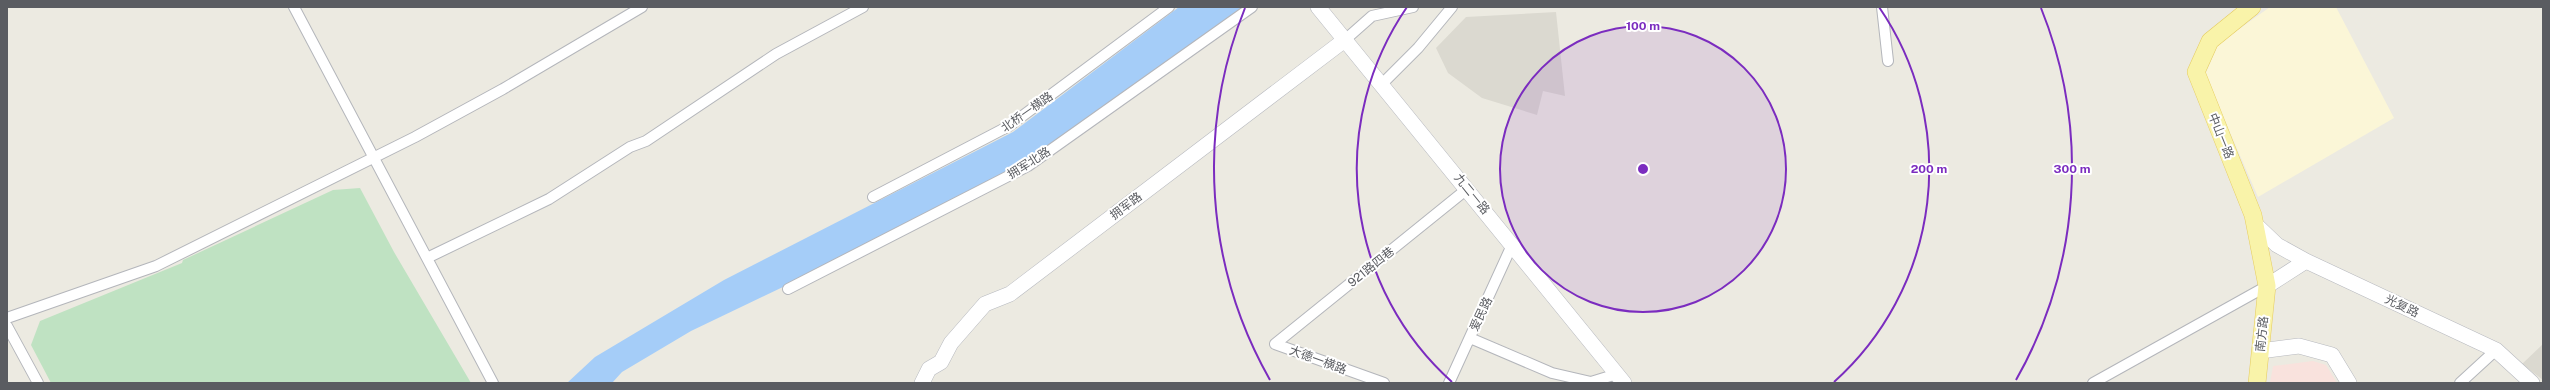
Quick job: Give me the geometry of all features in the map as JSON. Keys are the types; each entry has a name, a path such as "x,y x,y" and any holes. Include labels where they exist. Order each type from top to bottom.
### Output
{"main road":[{"name":"中山一路","path":"2252,7 2210,41 2196,72 2255,224 2267,286"},
{"name":"南方路","path":"2257,383 2267,286"}],"street":[{"path":"294,7 493,383"},
{"path":"7,318 156,266 374,157 503,90 642,7"},
{"path":"427,258 549,199 630,147 646,141 776,54 863,7"},
{"name":"北桥一横路","path":"872,197 1009,126 1169,7"},
{"name":"拥军北路","path":"788,289 1028,166 1252,7"},
{"name":"九二一路","path":"1318,7 1346,39 1621,378"},
{"path":"1346,39 1372,16 1413,7"},
{"path":"1382,84 1418,48 1452,7"},
{"path":"1882,7 1888,61"},
{"name":"拥军路","path":"922,383 929,368 941,362 951,343 985,304 1010,294 1346,39"},
{"name":"921路四巷","path":"1275,344 1467,189"},
{"name":"光复路","path":"2255,224 2277,245 2306,261 2496,350 2532,383"},
{"name":"爱民路","path":"1449,383 1512,245"},
{"path":"2094,383 2267,286 2306,261"},
{"path":"7,326 38,383"},
{"path":"1470,338 1552,373 1591,382 1621,378"},
{"name":"大德一横路","path":"1275,344 1384,383"},
{"path":"2260,351 2299,346 2332,355 2349,383"},
{"path":"2460,383 2496,350"}],"shaded area":[{"path":"2270,7 2336,7 2394,118 2258,197 2205,75 2218,44"},
{"path":"1556,12 1565,96 1543,91 1537,115 1482,98 1448,73 1436,48 1466,17"},
{"path":"2543,344 2543,380 2522,364"},
{"path":"2313,361 2326,365 2337,383 2270,383 2273,366"}],"green space":[{"path":"360,188 394,252 471,383 51,383 31,345 40,321 182,263 183,260 333,190"}],"water":[{"path":"1179,7 1242,7 1034,158 785,286 691,331 622,372 612,383 567,383 595,357 724,280 1013,132"}]}
